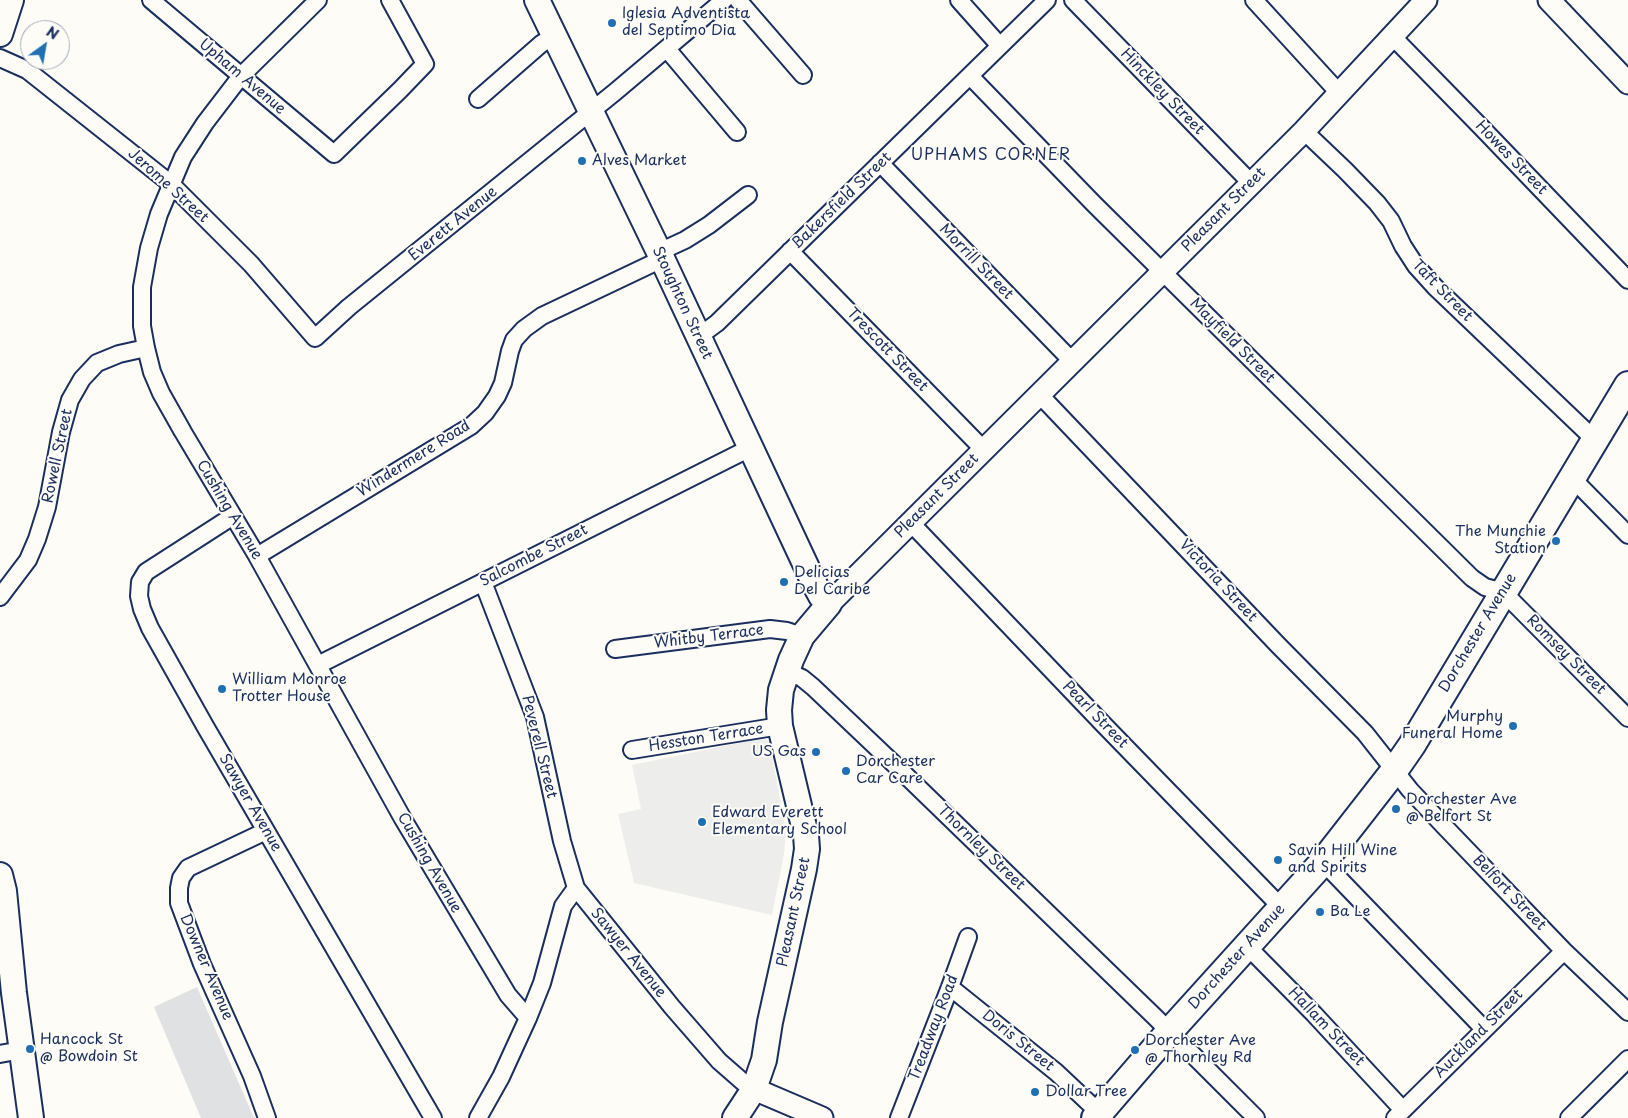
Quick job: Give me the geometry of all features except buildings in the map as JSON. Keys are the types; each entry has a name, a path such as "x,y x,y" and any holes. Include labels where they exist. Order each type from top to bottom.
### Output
{"main road":[{"path":"0,34 11,0"},
{"name":"Stoughton Street","path":"537,0 592,111 815,585 821,596 829,604"},
{"name":"Dorchester Avenue","path":"1100,1116 1170,1031 1323,862 1394,771 1412,745 1628,386"},
{"name":"Pleasant Street","path":"735,1118 754,1089 764,1060 770,1022 807,849 806,835 780,726 779,700 786,671 802,636 829,604"},
{"path":"0,875 4,891 11,1052 27,1086 32,1118"},
{"path":"14,1118 27,1086"}],"street":[{"name":"Upham Avenue","path":"151,0 334,154 425,64 390,0"},
{"name":"Cushing Avenue","path":"318,0 241,76 205,123 183,157 171,184 148,248 142,287 142,326 146,348 152,372 161,393 257,556 403,819 474,940 508,994 528,1018"},
{"path":"738,0 803,75"},
{"path":"959,0 1000,46"},
{"name":"Bakersfield Street","path":"698,337 717,323 1047,0"},
{"name":"Hinckley Street","path":"1073,0 1251,183"},
{"path":"1254,0 1340,94"},
{"name":"Pleasant Street","path":"829,604 1304,131 1426,0"},
{"path":"1550,0 1628,83"},
{"name":"Everett Avenue","path":"315,338 349,307 667,49 718,2"},
{"path":"478,99 554,35"},
{"name":"Howes Street","path":"1392,37 1628,280"},
{"path":"667,49 737,132"},
{"name":"Jerome Street","path":"0,58 27,70 171,184 251,264 315,338"},
{"name":"Mayfield Street","path":"970,76 1162,272 1472,578 1484,587 1503,592"},
{"name":"Taft Street","path":"1304,131 1346,170 1377,203 1391,221 1403,246 1416,266 1434,287 1595,440"},
{"name":"Morrill Street","path":"880,164 1072,361"},
{"name":"Windermere Road","path":"257,556 471,426 485,413 497,396 503,383 514,340 524,329 542,316 660,256 710,225 748,195"},
{"name":"Trescott Street","path":"790,251 983,450"},
{"name":"Rowell Street","path":"0,597 28,560 37,539 47,507 61,432 70,400 78,386 97,363 120,354 146,348"},
{"name":"Victoria Street","path":"1039,394 1278,645 1365,733 1394,771"},
{"name":"Salcombe Street","path":"318,665 750,448"},
{"path":"1572,478 1628,535"},
{"name":"Sawyer Avenue","path":"233,516 146,572 140,582 139,596 150,628 433,1118"},
{"name":"Pearl Street","path":"910,522 1281,908"},
{"name":"Peverell Street","path":"483,582 535,717 562,841 576,888"},
{"name":"Romsey Street","path":"1503,592 1628,718"},
{"name":"Whitby Terrace","path":"615,649 770,630 787,631 802,636"},
{"name":"Thornley Street","path":"786,671 802,678 813,687 1170,1031 1256,1118"},
{"name":"Hesston Terrace","path":"632,750 780,726"},
{"name":"Belfort Street","path":"1394,771 1444,826 1564,950 1628,1012"},
{"name":"Downer Avenue","path":"266,831 188,868 181,878 179,903 200,958 252,1076 267,1118"},
{"path":"1323,862 1484,1029"},
{"path":"478,1118 501,1077 528,1018 547,968 563,906 576,888"},
{"name":"Sawyer Avenue","path":"576,888 672,1007 713,1054 743,1082 754,1089"},
{"name":"Treadway Road","path":"899,1118 968,937"},
{"name":"Hallam Street","path":"1247,946 1314,1014 1399,1114"},
{"name":"Auckland Street","path":"1399,1114 1564,950"},
{"name":"Doris Street","path":"950,987 1056,1072 1100,1116"},
{"path":"1569,1118 1628,1059"},
{"path":"754,1089 822,1118"}],"shaded area":[{"name":"Edward Everett Elementary School","path":"763,738 769,741 786,831 784,854 772,915 634,883 618,814 641,809 632,765"},
{"path":"197,987 254,1118 201,1118 154,1007"}],"place":[{"name":"Iglesia Adventista del Septimo Dia","path":"612,23"},
{"name":"Alves Market","path":"582,161"},
{"name":"The Munchie Station","path":"1556,541"},
{"name":"Delicias Del Caribe","path":"784,582"},
{"name":"William Monroe Trotter House","path":"222,689"},
{"name":"Murphy Funeral Home","path":"1513,726"},
{"name":"US Gas","path":"816,752"},
{"name":"Dorchester Car Care","path":"846,771"},
{"name":"Dorchester Ave @ Belfort St","path":"1396,809"},
{"name":"Edward Everett Elementary School","path":"702,822"},
{"name":"Savin Hill Wine and Spirits","path":"1278,860"},
{"name":"Ba Le","path":"1320,912"},
{"name":"Hancock St @ Bowdoin St","path":"30,1049"},
{"name":"Dorchester Ave @ Thornley Rd","path":"1135,1050"},
{"name":"Dollar Tree","path":"1035,1092"}],"district":[{"name":"UPHAMS CORNER","path":"991,156"}]}
